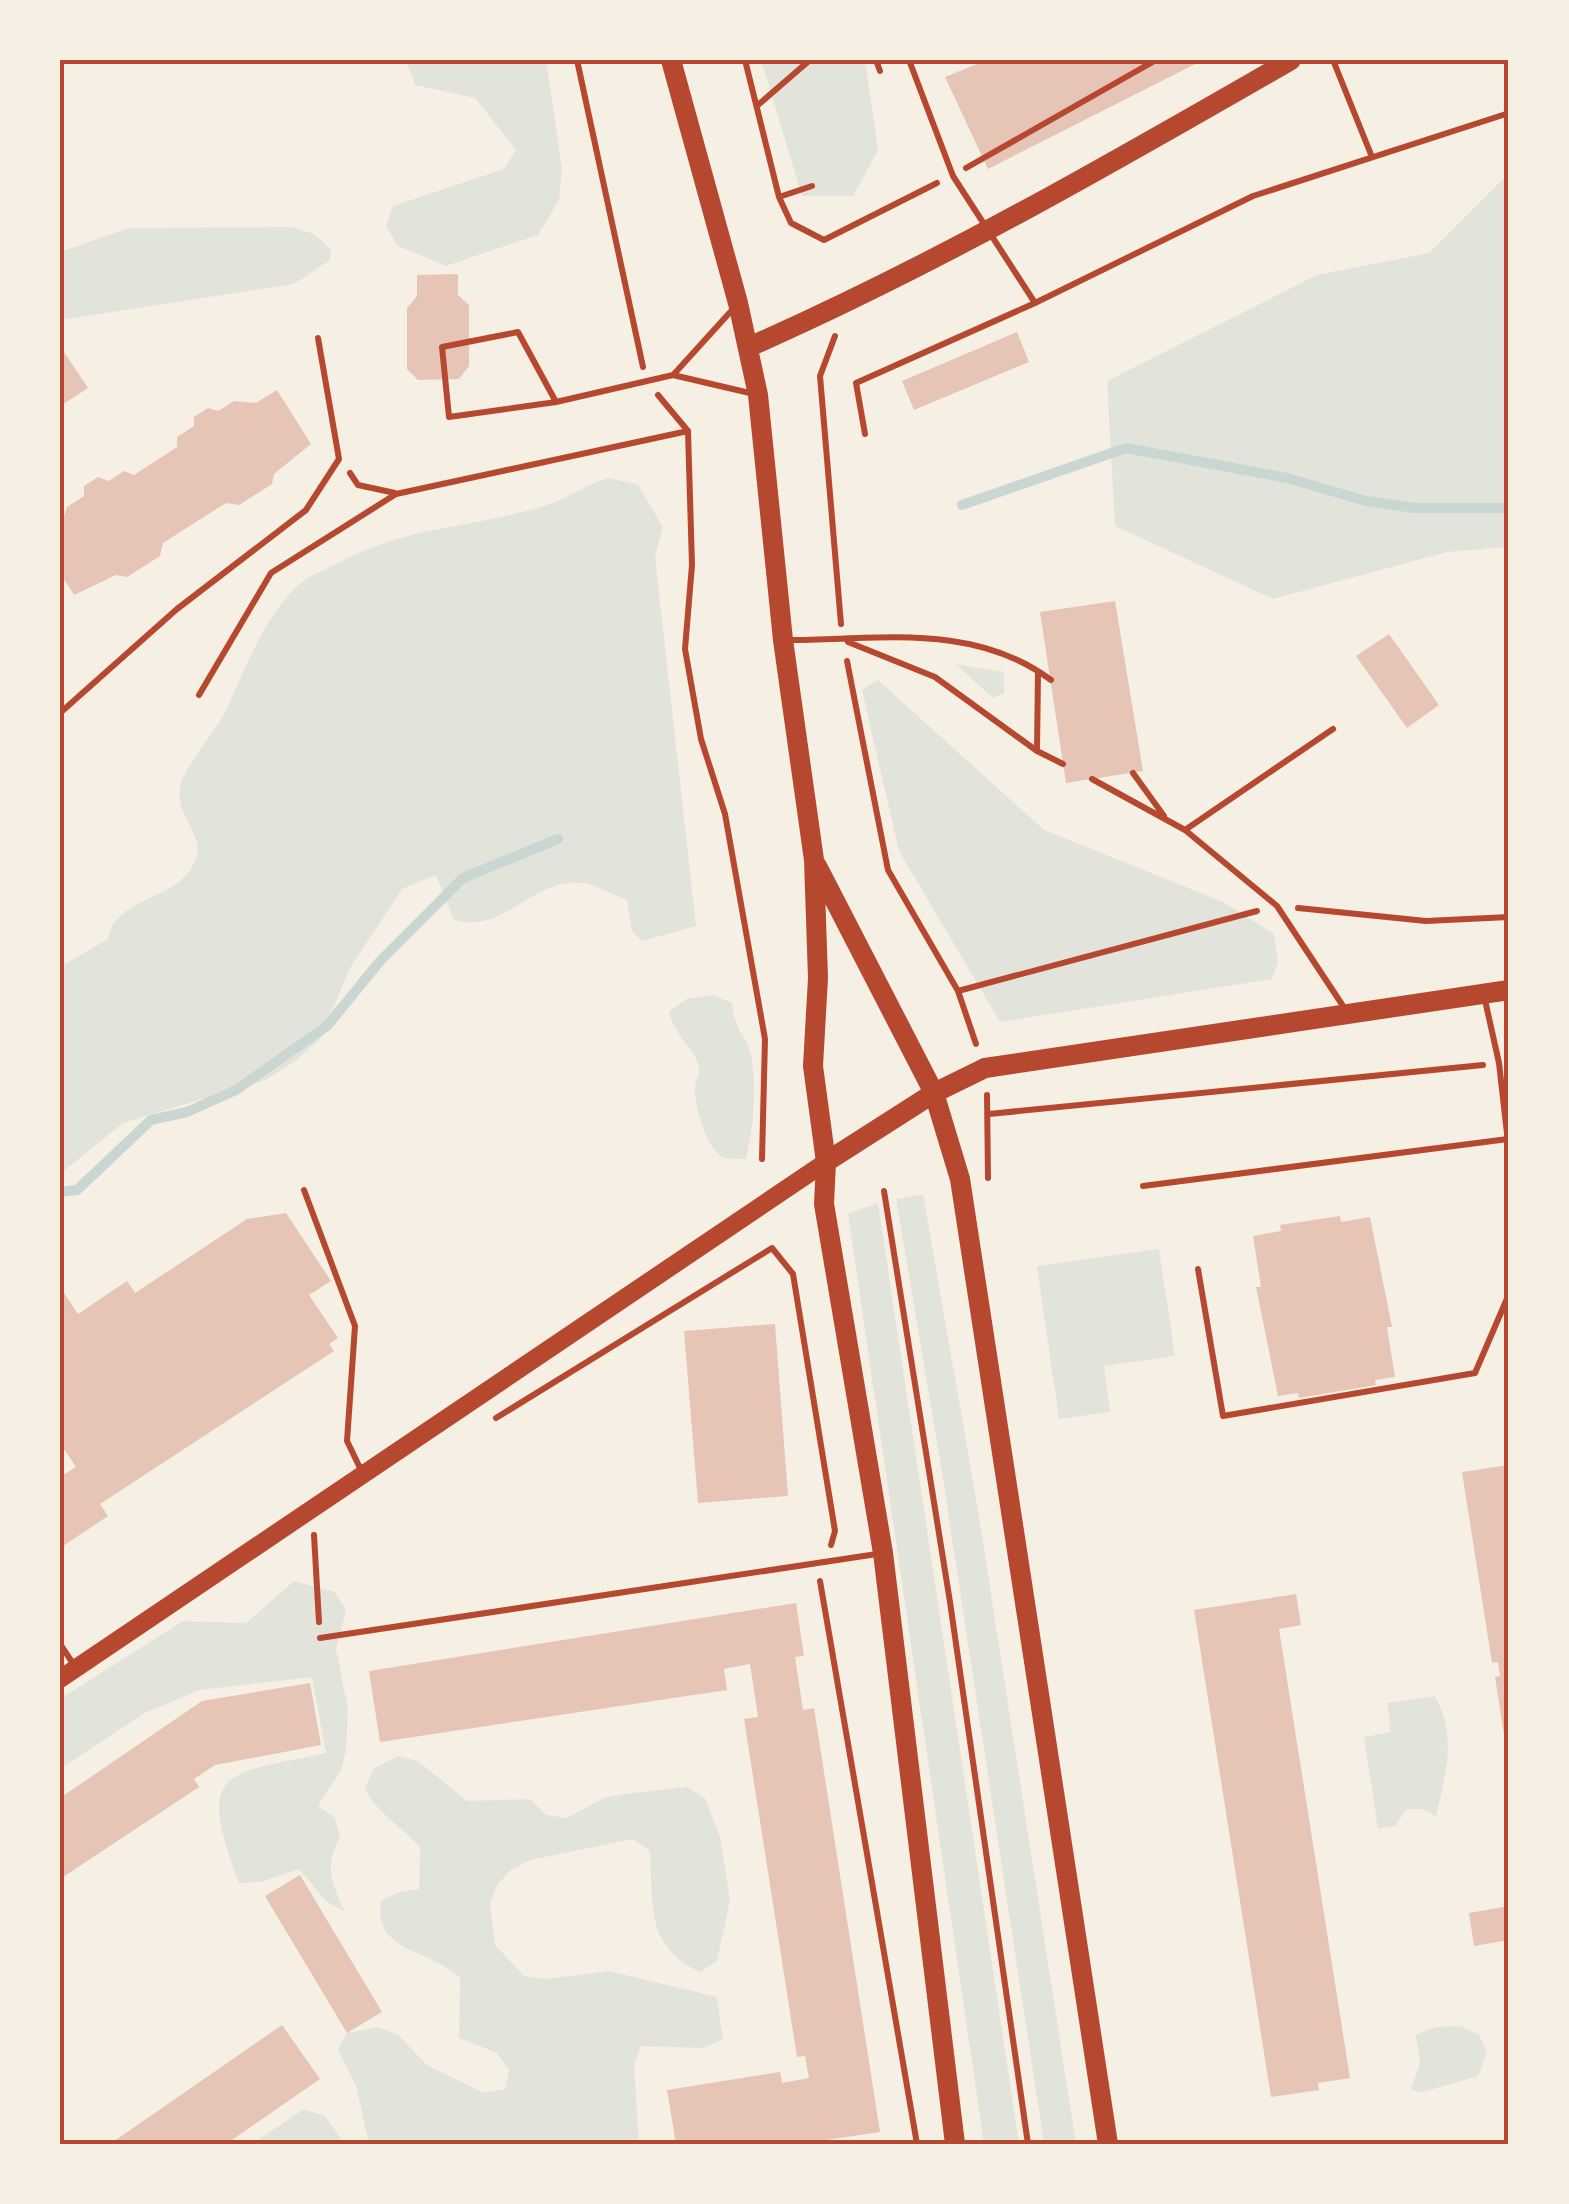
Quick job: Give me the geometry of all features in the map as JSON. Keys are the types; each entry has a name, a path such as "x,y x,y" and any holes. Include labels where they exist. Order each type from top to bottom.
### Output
{"main road":[{"path":"671,60 738,303 758,395 782,640 814,860 818,978 813,1066 826,1162 824,1204 883,1553 955,2144"},
{"path":"749,347 848,303 986,232 1292,60"},
{"path":"814,860 934,1092 960,1179 1108,2144"},
{"path":"826,1162 934,1092 985,1068 1509,990"}],"street":[{"path":"60,1679 826,1162"}],"lane":[{"path":"876,60 880,71"},
{"path":"909,60 953,176 986,232 1036,303"},
{"path":"1333,60 1372,158"},
{"path":"865,434 856,383 1036,303 1253,196 1509,113"},
{"path":"673,375 738,303"},
{"path":"556,402 518,332 442,347 450,417 556,402 673,375 758,395"},
{"path":"60,713 176,609 306,510 339,459 318,338"},
{"path":"782,640 913,635 984,646 1051,680"},
{"path":"842,640 935,677 1037,751 1063,764"},
{"path":"1037,751 1038,671"},
{"path":"1185,830 1333,729"},
{"path":"1133,773 1165,817"},
{"path":"1092,780 1185,830 1276,906 1347,1013"},
{"path":"1484,994 1499,1064 1509,1151"},
{"path":"1142,1186 1508,1139"},
{"path":"304,1190 355,1326 347,1441 363,1474"},
{"path":"1198,1269 1222,1416 1475,1373 1509,1294"},
{"path":"320,1638 883,1553"},
{"path":"60,1644 76,1668"}],"path":[{"path":"577,60 646,381 688,431 692,565 685,649 701,738 725,814 765,1039 762,1159"},
{"path":"746,60 779,197 791,223 824,240 953,176 1156,60"},
{"path":"758,105 810,60"},
{"path":"779,197 812,186"},
{"path":"200,696 271,573 396,494 688,431"},
{"path":"339,459 358,484 396,494"},
{"path":"948,980 958,992 1276,906 1426,922 1509,917"},
{"path":"988,1114 1499,1064"},
{"path":"884,1191 950,1602 1028,2144"},
{"path":"483,1426 772,1248 792,1274 835,1530 819,1584 917,2144"},
{"path":"314,1533 320,1638"}],"shaded area":[{"path":"406,60 546,60 562,168 559,200 538,235 446,266 398,246 386,226 393,206 504,169 516,150 475,98 415,85"},
{"path":"761,60 865,60 878,150 853,196 802,196"},
{"path":"1509,173 1509,547 1447,552 1273,599 1115,526 1107,381 1317,275 1429,253"},
{"path":"292,227 314,234 331,249 330,260 294,284 60,320 60,252 129,228"},
{"path":"609,478 638,485 663,527 655,557 696,926 642,941 632,931 627,900 583,883 549,888 488,920 454,920 436,875 402,889 350,968 320,1039 295,1061 268,1079 123,1123 60,1174 60,967 108,939 123,913 165,891 190,871 198,847 181,804 181,783 225,712 277,610 306,579 364,551 416,534 547,505"},
{"path":"955,664 1004,672 1004,693 993,698"},
{"path":"878,680 1044,830 1223,902 1274,934 1278,962 1272,979 1000,1022 899,851 862,690"},
{"path":"712,995 732,1003 735,1020 751,1055 754,1107 746,1159 722,1157 707,1137 696,1098 697,1062 669,1012 686,999"},
{"path":"923,1194 978,1510 1076,2144 1044,2144 943,1479 896,1199"},
{"path":"878,1203 1019,2144 984,2144 848,1214"},
{"path":"1159,1249 1175,1356 1104,1366 1110,1412 1059,1419 1037,1266"},
{"path":"294,1581 335,1592 346,1610 336,1649 348,1709 346,1751 341,1770 318,1806 335,1818 340,1837 332,1857 331,1874 345,1912 326,1901 299,1869 260,1882 239,1883 220,1818 220,1798 227,1784 241,1774 326,1753 312,1677 199,1690 145,1713 60,1769 60,1699 183,1621 246,1623"},
{"path":"1435,1696 1448,1740 1436,1816 1422,1809 1407,1809 1395,1826 1378,1829 1364,1737 1391,1732 1387,1703"},
{"path":"398,1756 418,1761 467,1801 530,1799 546,1815 567,1818 604,1798 624,1794 687,1787 705,1798 720,1837 730,1900 717,1961 700,1972 682,1962 661,1937 653,1906 650,1851 633,1839 530,1860 511,1870 497,1885 490,1904 495,1945 524,1976 546,1979 609,1971 717,1997 723,2039 704,2048 641,2046 634,2065 639,2144 369,2144 356,2086 338,2050 347,2033 379,2027 398,2035 427,2065 484,2093 505,2089 509,2070 497,2053 459,2038 460,1978 394,1940 381,1918 381,1901 399,1892 419,1889 420,1847 382,1812 365,1789 373,1769"},
{"path":"1460,2026 1479,2035 1487,2053 1478,2076 1420,2093 1411,2089 1420,2064 1416,2035 1436,2027"},
{"path":"304,2109 325,2116 345,2144 252,2144"}],"building":[{"path":"987,60 1203,60 988,169 945,77"},
{"path":"458,274 458,295 469,305 469,366 459,379 418,380 407,369 407,308 417,296 417,275"},
{"path":"1017,332 1029,362 914,410 902,381"},
{"path":"60,346 88,388 60,406"},
{"path":"277,390 311,444 274,474 272,484 239,505 226,503 163,543 160,556 127,577 116,575 74,595 60,573 60,529 67,507 84,496 84,486 98,477 109,481 124,471 134,475 177,447 177,437 194,426 194,417 208,408 218,411 234,401 256,403"},
{"path":"1115,601 1143,771 1066,783 1040,612"},
{"path":"1389,634 1439,705 1407,728 1356,656"},
{"path":"286,1213 331,1281 309,1295 338,1338 329,1344 334,1351 100,1504 108,1516 60,1548 60,1477 76,1467 60,1443 60,1287 78,1314 127,1281 135,1293 247,1219"},
{"path":"1340,1216 1341,1222 1370,1217 1392,1327 1387,1327 1395,1377 1375,1380 1376,1385 1299,1398 1298,1393 1278,1396 1256,1287 1261,1287 1253,1236 1281,1231 1280,1225"},
{"path":"775,1324 788,1496 698,1503 684,1331"},
{"path":"1509,1465 1507,1754 1495,1677 1500,1676 1498,1662 1492,1663 1462,1472"},
{"path":"1296,1594 1301,1625 1279,1629 1350,2078 1318,2083 1319,2090 1271,2097 1194,1610"},
{"path":"796,1603 804,1656 795,1657 803,1710 814,1708 880,2132 799,2144 676,2144 667,2090 780,2072 782,2083 809,2078 805,2056 797,2057 744,1719 758,1717 750,1664 724,1669 727,1690 380,1742 369,1671"},
{"path":"310,1683 321,1745 215,1765 194,1779 199,1787 60,1879 60,1798 202,1701"},
{"path":"300,1875 382,2012 347,2033 265,1896"},
{"path":"1509,1906 1509,1940 1474,1946 1469,1913"},
{"path":"282,2025 320,2079 226,2144 110,2144"}],"waterway":[{"path":"962,505 1126,448 1287,478 1366,501 1414,508 1509,508"},
{"path":"60,1192 77,1190 151,1120 187,1112 236,1090 327,1026 381,960 463,878 558,839"}]}
